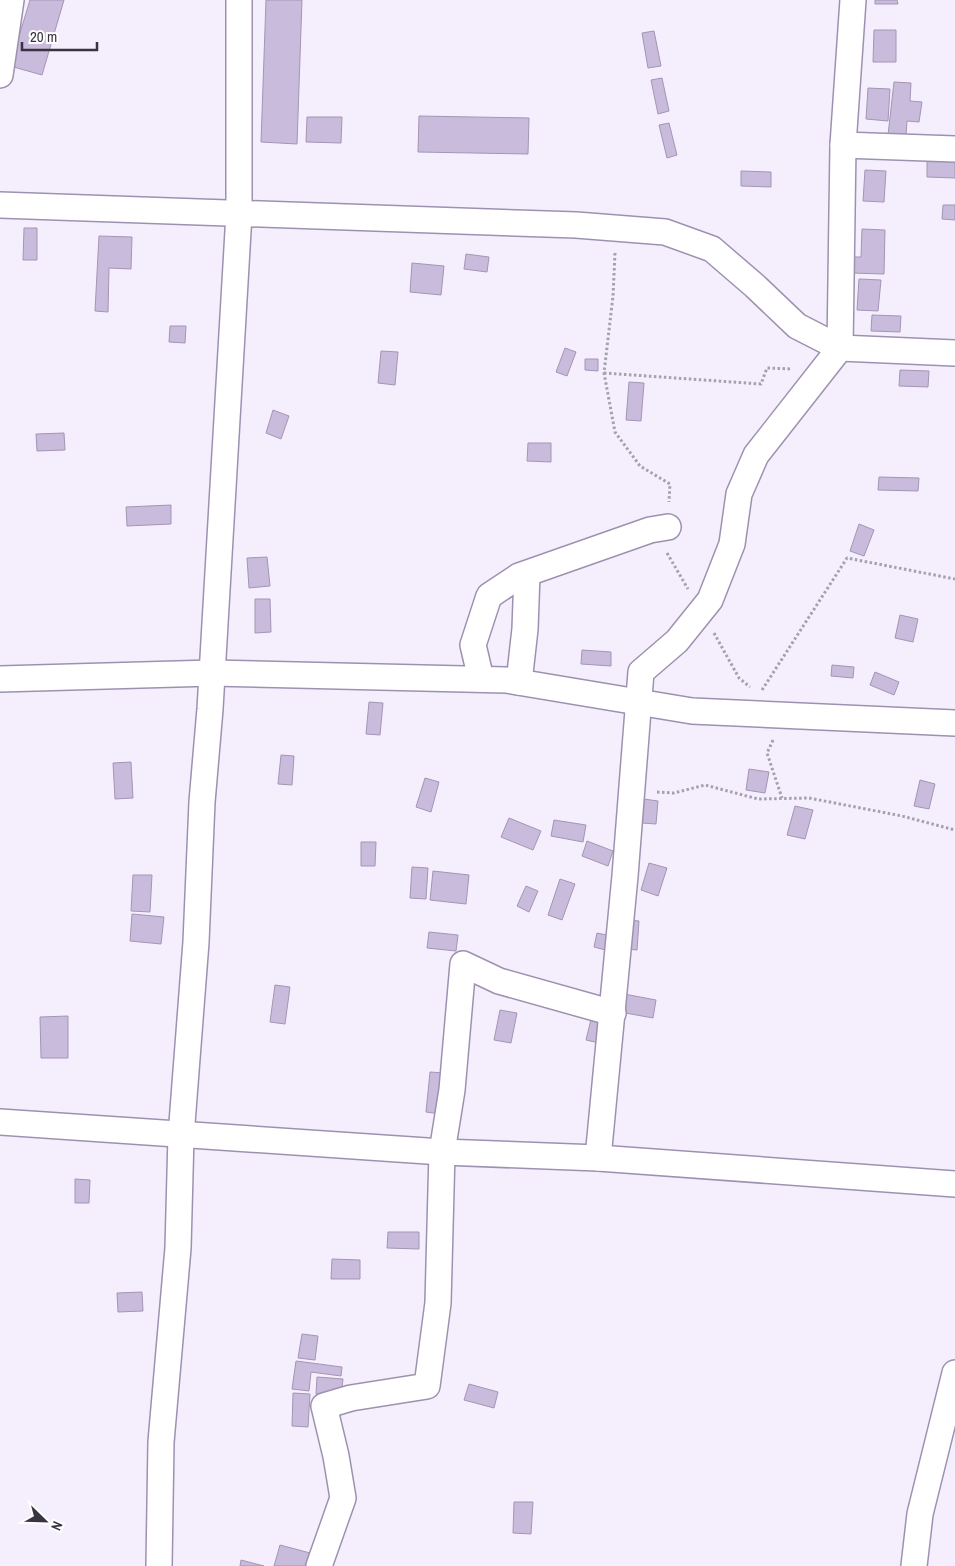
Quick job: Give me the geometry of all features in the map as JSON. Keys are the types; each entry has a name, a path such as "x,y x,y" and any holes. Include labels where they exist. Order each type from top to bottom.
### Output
{"street":[{"path":"0,75 11,0"},
{"path":"159,1566 161,1442 178,1248 181,1136 196,942 202,802 212,673 238,214 239,0"},
{"path":"598,1158 633,789 641,672 677,641 710,600 732,544 739,494 756,455 840,348 843,145 853,0"},
{"path":"843,145 955,149"},
{"path":"0,206 576,224 665,232 712,249 797,326 840,348 955,353"},
{"path":"481,679 473,646 489,596 519,576 650,530 668,527"},
{"path":"519,682 525,629 526,574"},
{"path":"0,679 212,673 481,679 519,682 692,710 954,726"},
{"path":"319,1566 344,1498 324,1406 351,1398 427,1386 438,1303 442,1152 452,1090 463,964 499,981 613,1013"},
{"path":"0,1122 181,1136 442,1152 598,1158 955,1184"},
{"path":"914,1566 920,1514 955,1373"}],"path":[{"path":"604,373 761,384 767,368 823,370"},
{"path":"759,695 847,558 955,579"},
{"path":"633,789 674,793 705,785 758,799 809,798 902,816 955,830"}],"building":[{"path":"30,0 64,0 42,75 10,66"},
{"path":"266,0 302,0 297,144 261,142"},
{"path":"875,0 897,0 898,4 875,4"},
{"path":"874,30 896,30 896,62 873,62"},
{"path":"654,31 661,66 648,68 642,33"},
{"path":"662,78 669,111 658,114 651,80"},
{"path":"894,82 911,83 910,101 922,102 919,122 907,121 906,136 888,135"},
{"path":"868,88 890,89 888,121 866,119"},
{"path":"419,116 529,118 528,154 418,152"},
{"path":"307,117 342,117 341,143 306,142"},
{"path":"669,123 677,155 667,158 659,125"},
{"path":"927,159 955,160 955,178 927,177"},
{"path":"865,170 886,171 884,202 863,201"},
{"path":"741,171 771,172 771,187 741,186"},
{"path":"943,205 955,205 955,220 942,219"},
{"path":"24,228 37,228 37,260 23,260"},
{"path":"862,229 885,230 884,274 852,273 853,257 861,257"},
{"path":"99,236 132,237 131,269 109,268 108,312 95,311"},
{"path":"466,254 489,257 487,272 464,269"},
{"path":"412,263 444,266 441,295 410,292"},
{"path":"859,279 881,280 878,311 857,310"},
{"path":"872,315 901,316 900,332 871,331"},
{"path":"170,326 186,326 185,343 169,342"},
{"path":"565,348 576,352 567,376 556,372"},
{"path":"381,351 398,352 395,385 378,383"},
{"path":"585,359 598,359 598,371 585,370"},
{"path":"900,370 929,371 928,387 899,386"},
{"path":"629,382 644,383 641,421 626,420"},
{"path":"273,410 289,416 281,439 266,433"},
{"path":"64,433 65,450 37,451 36,434"},
{"path":"528,443 551,443 551,462 527,461"},
{"path":"879,477 919,478 918,491 878,490"},
{"path":"171,505 171,524 127,526 126,507"},
{"path":"859,524 874,530 864,556 850,551"},
{"path":"267,557 270,586 249,588 247,558"},
{"path":"255,599 270,599 271,632 255,633"},
{"path":"900,615 918,619 913,642 895,638"},
{"path":"582,650 611,652 611,666 581,664"},
{"path":"832,665 854,667 853,678 831,676"},
{"path":"875,672 899,682 894,695 870,685"},
{"path":"369,702 383,703 380,735 366,734"},
{"path":"281,755 294,756 292,785 278,784"},
{"path":"131,762 133,798 115,799 113,763"},
{"path":"749,769 769,772 765,793 746,790"},
{"path":"425,778 439,782 431,812 416,807"},
{"path":"920,780 935,784 929,809 914,806"},
{"path":"644,799 658,801 656,824 642,823"},
{"path":"795,806 813,810 805,839 787,835"},
{"path":"509,818 541,831 533,850 501,837"},
{"path":"554,820 586,825 583,842 551,836"},
{"path":"587,841 613,851 608,866 582,856"},
{"path":"361,842 376,842 375,866 361,866"},
{"path":"649,863 667,868 658,896 641,890"},
{"path":"412,867 428,868 426,899 410,898"},
{"path":"433,871 469,875 466,904 430,900"},
{"path":"133,875 152,875 150,912 131,911"},
{"path":"560,879 575,884 562,920 548,915"},
{"path":"526,886 538,891 529,912 517,906"},
{"path":"132,914 164,917 161,944 130,941"},
{"path":"629,920 639,921 637,950 626,949"},
{"path":"429,932 458,935 456,951 427,948"},
{"path":"597,933 616,937 613,952 594,947"},
{"path":"275,985 290,987 285,1024 270,1022"},
{"path":"624,994 656,1000 653,1018 620,1012"},
{"path":"500,1010 517,1013 511,1043 494,1040"},
{"path":"593,1011 606,1014 599,1043 586,1040"},
{"path":"68,1016 68,1058 41,1058 40,1017"},
{"path":"430,1072 444,1073 440,1114 426,1112"},
{"path":"75,1179 90,1180 89,1203 75,1203"},
{"path":"388,1232 419,1232 419,1249 387,1248"},
{"path":"332,1259 360,1260 360,1279 331,1279"},
{"path":"142,1292 143,1311 118,1312 117,1293"},
{"path":"302,1334 318,1336 315,1360 298,1358"},
{"path":"296,1361 342,1367 341,1376 311,1372 309,1391 292,1389"},
{"path":"317,1377 343,1379 341,1396 316,1394"},
{"path":"469,1384 498,1392 494,1408 464,1400"},
{"path":"293,1393 310,1394 308,1427 292,1426"},
{"path":"514,1502 533,1502 531,1534 513,1533"},
{"path":"280,1545 314,1554 310,1566 274,1566"},
{"path":"241,1560 264,1566 240,1566"}]}
